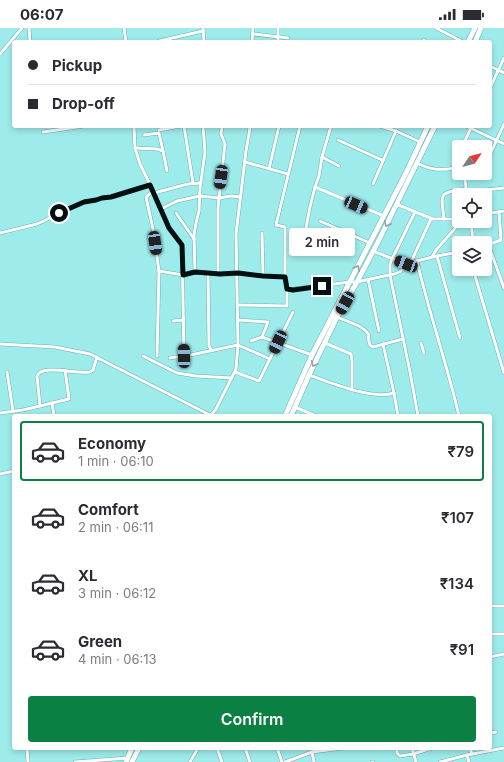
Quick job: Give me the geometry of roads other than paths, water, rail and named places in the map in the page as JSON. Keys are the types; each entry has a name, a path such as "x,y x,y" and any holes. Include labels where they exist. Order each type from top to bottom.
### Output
{"highway":[{"path":"469,40 475,28"},
{"path":"476,40 481,28"},
{"path":"286,414 306,374 325,343 337,317 357,282 370,250 370,243 406,174 427,128"},
{"path":"292,414 312,355 350,282 396,204 435,128"},
{"path":"129,761 132,750"},
{"path":"129,761 137,750"}],"street":[{"path":"0,54 22,28"},
{"path":"29,28 30,40"},
{"path":"124,28 126,40"},
{"path":"252,40 253,28"},
{"path":"278,28 278,40"},
{"path":"436,28 459,40"},
{"path":"163,40 203,29 204,40"},
{"path":"253,34 288,38"},
{"path":"492,84 504,58"},
{"path":"492,67 504,73"},
{"path":"492,150 504,124"},
{"path":"43,132 70,128"},
{"path":"134,128 135,148 140,164 169,228 182,245 184,356"},
{"path":"184,128 193,183"},
{"path":"195,272 194,239 199,210 205,152 203,128"},
{"path":"218,274 219,198 225,144 221,134 222,128"},
{"path":"212,414 216,409 236,369 238,345 238,273 236,234 250,128"},
{"path":"269,169 279,128"},
{"path":"238,305 286,306 287,289 285,277 285,227 276,225 300,128"},
{"path":"306,233 310,207 330,128"},
{"path":"388,128 420,142"},
{"path":"466,140 472,128"},
{"path":"474,128 504,144"},
{"path":"144,136 159,129 167,171"},
{"path":"372,184 396,131"},
{"path":"338,140 382,160"},
{"path":"135,148 157,149 164,151"},
{"path":"322,158 338,166"},
{"path":"245,162 288,174"},
{"path":"417,163 425,167 435,169 452,168"},
{"path":"157,356 159,270 153,229 146,198 154,192 193,183 201,183"},
{"path":"0,233 37,224 84,202 111,197 150,185"},
{"path":"315,187 384,216"},
{"path":"492,189 504,188"},
{"path":"444,219 442,198 446,193 452,192"},
{"path":"161,209 177,201 200,196 219,198 241,196"},
{"path":"396,204 431,219 452,220"},
{"path":"492,213 504,211"},
{"path":"415,212 390,264 390,275 418,414"},
{"path":"492,243 502,240 499,212"},
{"path":"176,214 194,239"},
{"path":"411,263 431,219"},
{"path":"320,221 370,243"},
{"path":"432,258 436,250 455,228"},
{"path":"262,233 263,276"},
{"path":"370,250 406,264 452,253"},
{"path":"436,256 460,338"},
{"path":"492,258 504,288"},
{"path":"417,261 423,289 442,349 458,414"},
{"path":"287,289 293,290 357,282 398,273 402,271 406,264"},
{"path":"159,270 183,275 195,272 218,274 238,273 285,277"},
{"path":"208,273 209,346 212,350"},
{"path":"475,276 504,373"},
{"path":"368,279 379,331"},
{"path":"235,372 259,381 293,312"},
{"path":"337,317 359,326 366,331 369,335 368,338 371,346 403,339"},
{"path":"173,321 184,320"},
{"path":"238,320 268,322 262,337"},
{"path":"251,341 262,337 312,355"},
{"path":"325,343 351,354 352,390"},
{"path":"422,343 424,353"},
{"path":"0,344 55,347 90,354 208,414"},
{"path":"383,344 398,414"},
{"path":"170,358 238,345 270,358"},
{"path":"143,356 177,374 232,378"},
{"path":"40,406 37,376 39,373 44,371 65,370 90,372 93,370 97,357"},
{"path":"0,413 23,410 69,399 65,370"},
{"path":"8,372 13,411"},
{"path":"306,374 352,390 386,395 394,393"},
{"path":"52,403 54,414"},
{"path":"295,407 311,414"},
{"path":"0,474 12,471"},
{"path":"492,606 504,606"},
{"path":"492,634 504,634"},
{"path":"492,657 504,654"},
{"path":"492,733 496,732"},
{"path":"440,762 504,748"},
{"path":"27,750 28,762"},
{"path":"190,762 197,750"},
{"path":"218,750 222,762"},
{"path":"246,750 250,762"},
{"path":"278,750 283,762 312,752 328,750"},
{"path":"397,750 400,756 426,750"},
{"path":"412,750 416,762"},
{"path":"471,750 472,754"},
{"path":"312,752 314,762"},
{"path":"467,755 469,762"},
{"path":"75,762 129,761"}]}
